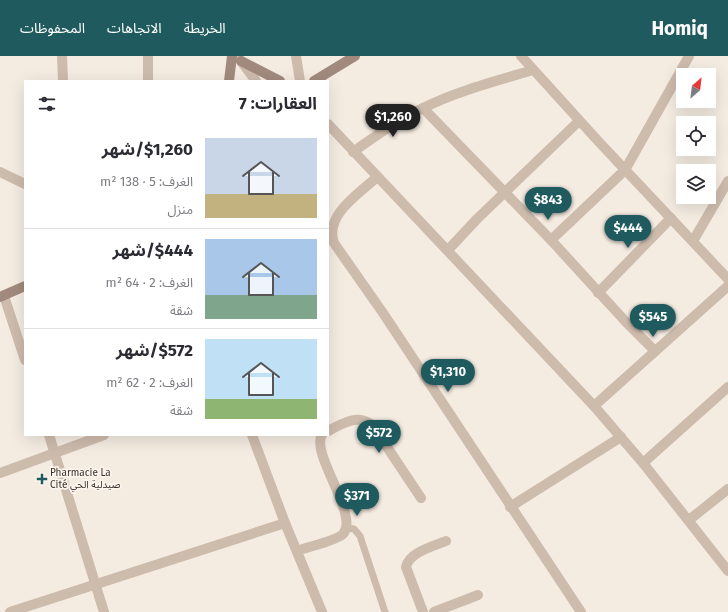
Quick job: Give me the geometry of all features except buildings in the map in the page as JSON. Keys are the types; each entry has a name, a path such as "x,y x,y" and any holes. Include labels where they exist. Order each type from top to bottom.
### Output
{"main road":[{"path":"316,80 355,56"},
{"path":"229,80 237,58 278,80"},
{"path":"2,296 24,286"}],"street":[{"path":"62,56 62,80"},
{"path":"148,56 148,80"},
{"path":"296,56 300,80"},
{"path":"521,56 579,121 728,279"},
{"path":"551,240 625,170 689,56"},
{"path":"237,58 255,80"},
{"path":"353,152 390,126 423,108 471,89 533,70"},
{"path":"423,108 551,240 598,293 655,351"},
{"path":"448,250 504,192 579,121"},
{"path":"329,125 594,406 643,463 728,571"},
{"path":"0,172 24,184"},
{"path":"377,177 347,205 334,221 331,236 334,243 383,313 510,507 581,612"},
{"path":"693,241 728,181"},
{"path":"598,293 671,218"},
{"path":"594,406 728,286"},
{"path":"2,296 24,357"},
{"path":"643,463 728,387"},
{"path":"329,431 353,420 358,419 368,421 373,426 421,498"},
{"path":"49,436 104,612"},
{"path":"0,473 101,436"},
{"path":"252,436 285,523 322,612"},
{"path":"297,551 340,536 346,528 347,521 334,481 320,448 322,436"},
{"path":"510,507 621,438"},
{"path":"689,520 728,489"},
{"path":"10,612 285,523"},
{"path":"423,612 406,567 407,563 414,555 446,541"},
{"path":"434,612 478,595"}],"lane":[{"path":"346,528 354,529 360,536 385,612"}],"place":[{"name":"Pharmacie La Cité صيدلية الحي","path":"42,479"}]}
